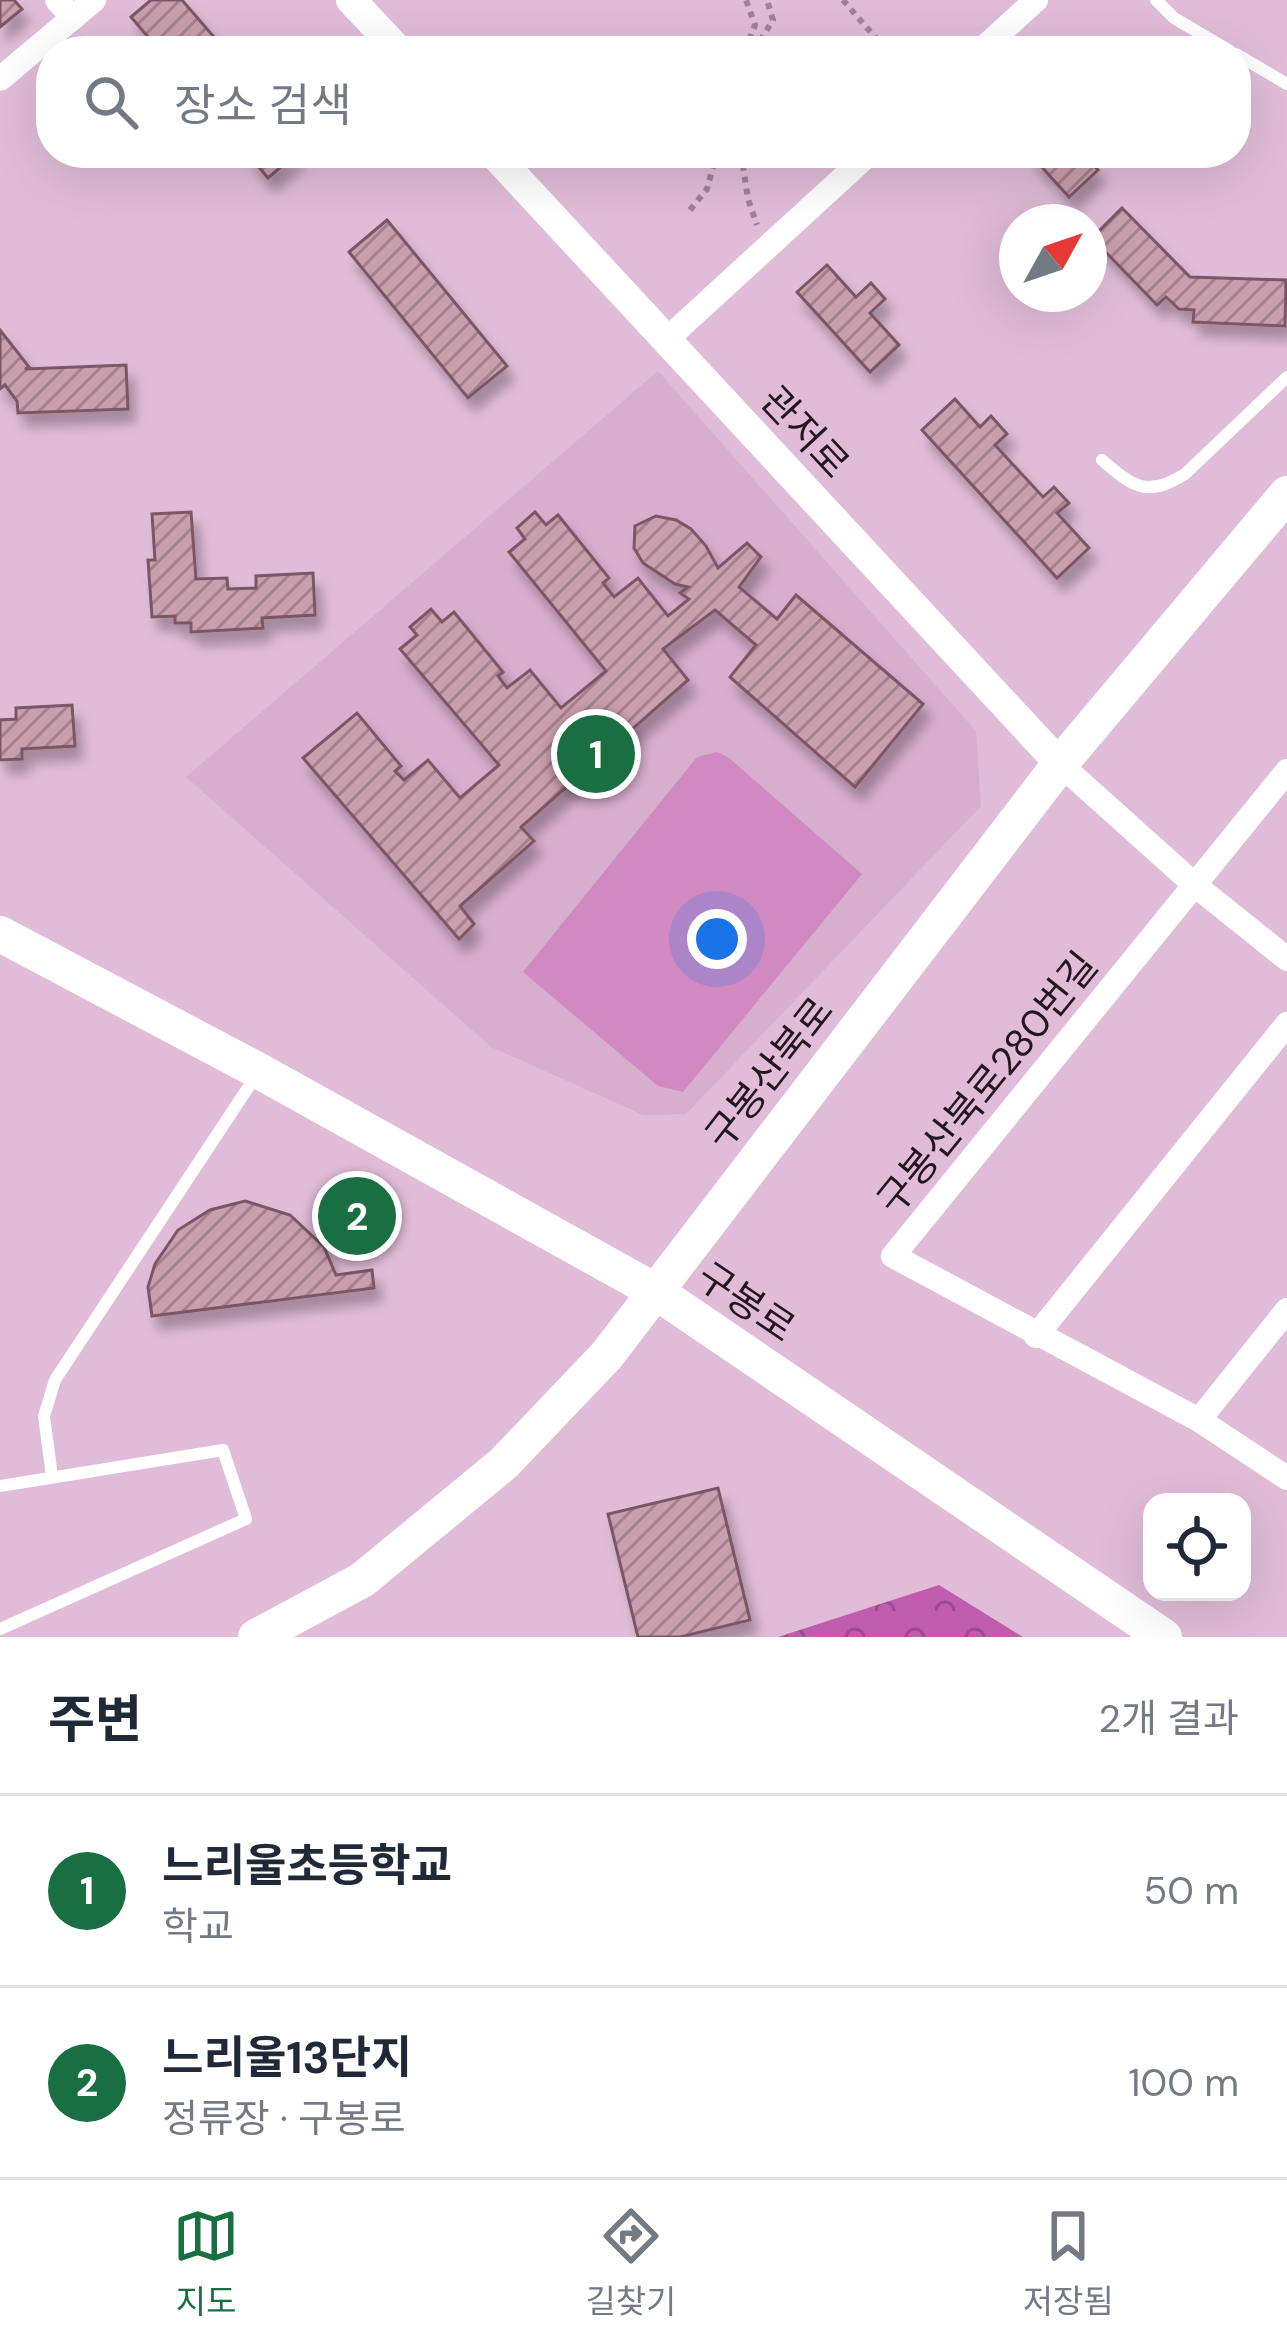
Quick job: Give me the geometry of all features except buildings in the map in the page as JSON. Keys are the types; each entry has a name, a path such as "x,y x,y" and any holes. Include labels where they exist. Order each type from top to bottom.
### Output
{"main road":[{"name":"구봉산북로","path":"256,1637 362,1580 503,1464 607,1354 1060,764 1287,494"},
{"name":"구봉로","path":"0,934 259,1071 655,1291 1164,1637"}],"street":[{"path":"40,36 65,9 94,0"},
{"path":"351,0 384,36"},
{"path":"996,36 1036,0"},
{"path":"0,79 36,40"},
{"name":"관저로","path":"507,168 1060,764"},
{"path":"666,340 854,168"},
{"path":"1060,764 1196,886 1287,959"},
{"name":"구봉산북로280번길","path":"1287,771 893,1256 1199,1420 1287,1478"},
{"path":"1036,1336 1287,1024"},
{"path":"1199,1420 1287,1310"}],"lane":[{"path":"1156,0 1174,18 1204,36"},
{"path":"1251,63 1287,84"},
{"path":"1102,460 1130,485 1155,488 1172,483 1287,376"},
{"path":"52,1476 44,1416 55,1380 259,1071"},
{"path":"0,1486 223,1450 246,1519 0,1629"}],"path":[{"path":"746,0 755,25 751,36"},
{"path":"763,36 773,20 767,0"},
{"path":"843,0 873,36"},
{"path":"690,210 706,189 712,168"},
{"path":"743,168 758,227"}],"shaded area":[{"path":"658,371 976,731 981,806 686,1114 643,1115 491,1047 186,777"},
{"path":"717,752 862,874 683,1092 658,1086 523,972 697,757"}],"green space":[{"path":"939,1585 1023,1637 778,1637"}],"place":[{"name":"느리울초등학교","path":"596,754"},
{"name":"느리울13단지","path":"357,1216"}]}
